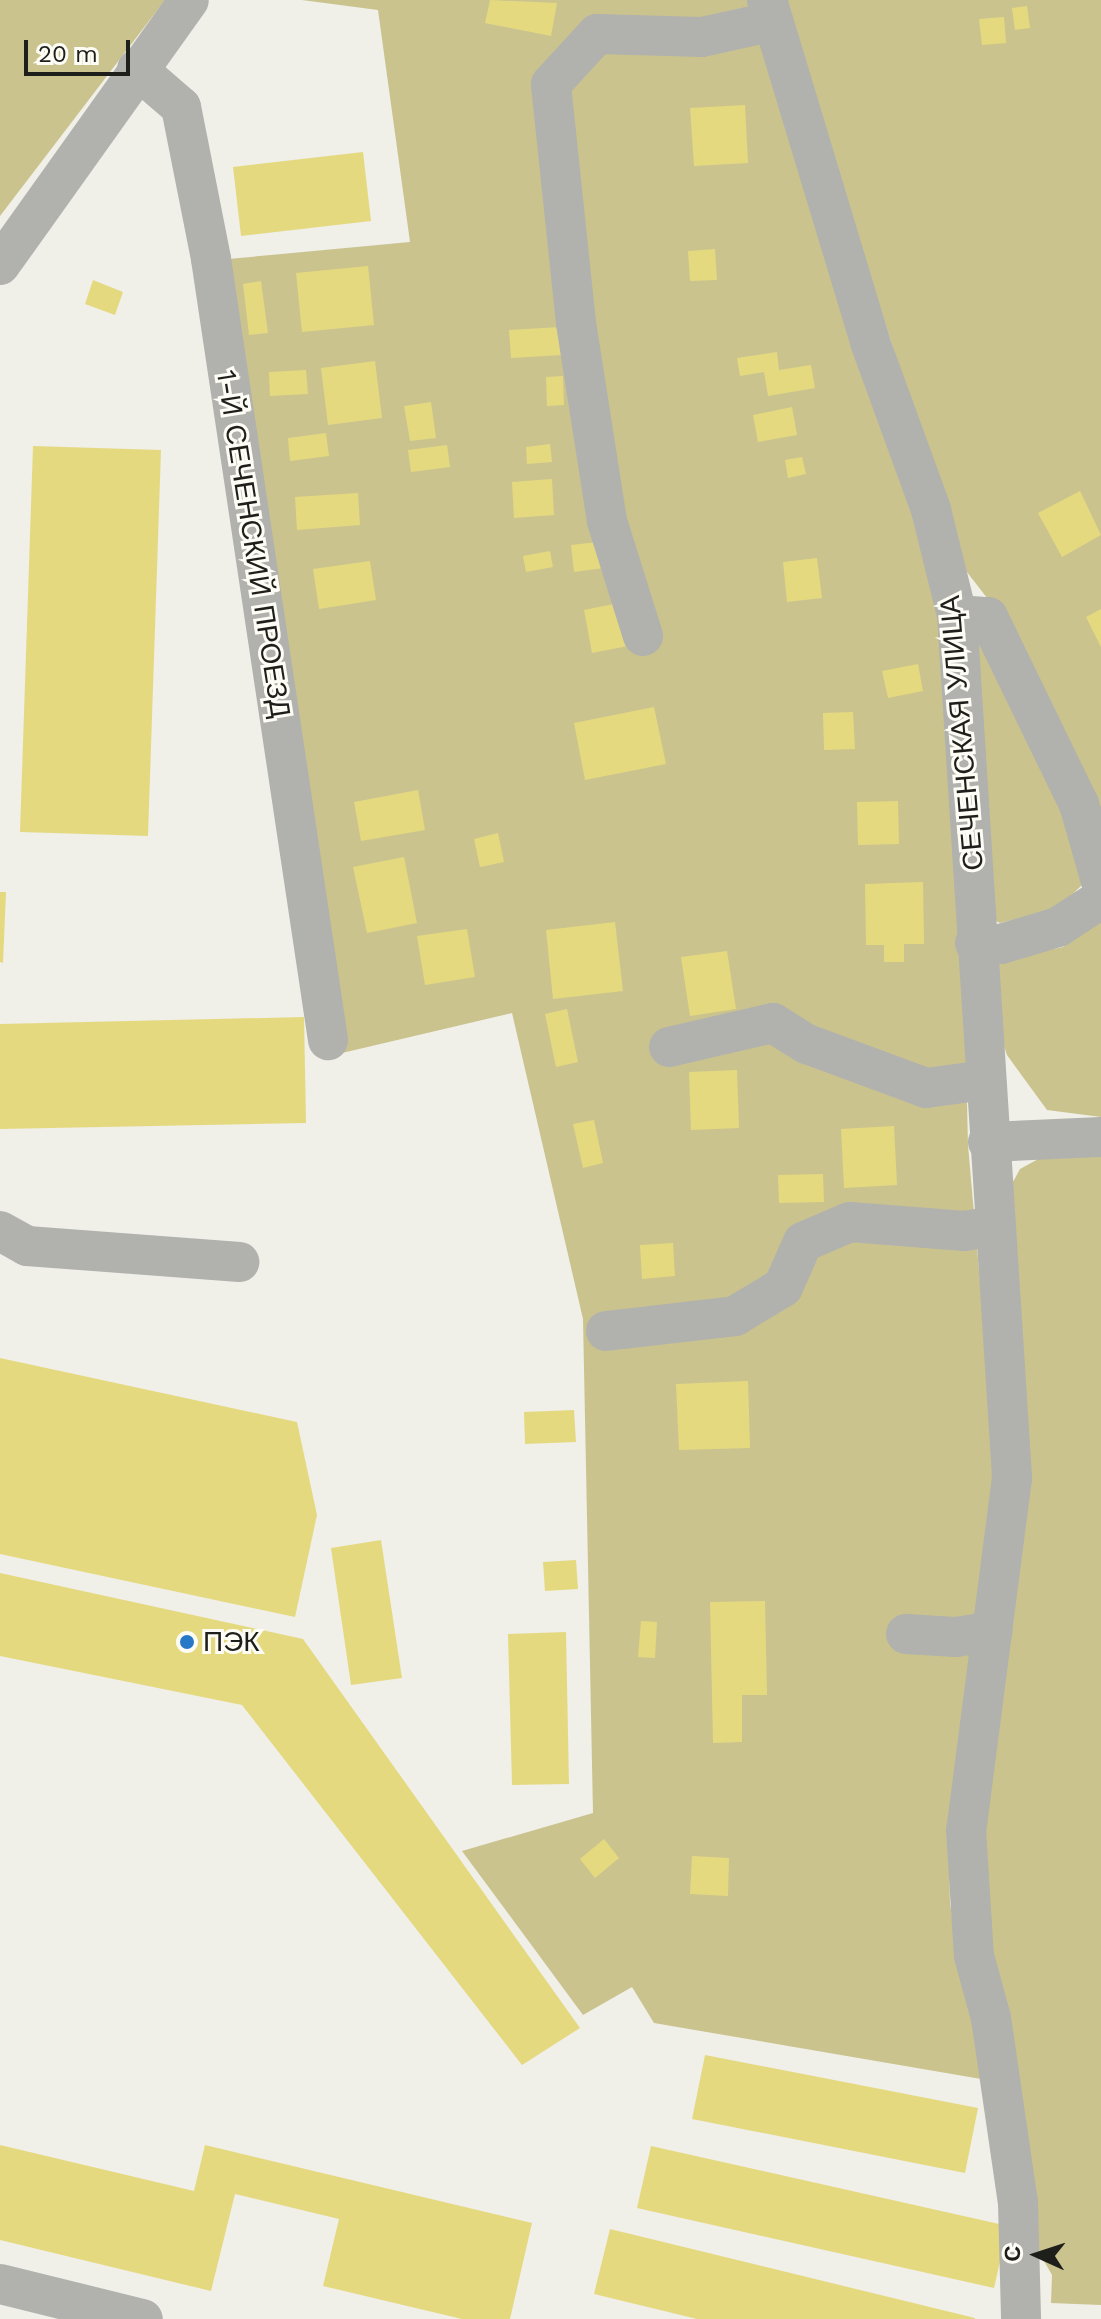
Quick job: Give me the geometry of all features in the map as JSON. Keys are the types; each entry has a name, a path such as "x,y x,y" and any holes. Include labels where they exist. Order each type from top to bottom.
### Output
{"street":[{"path":"0,265 189,0"},
{"path":"643,636 607,521 576,323 551,84 597,34 702,37 768,11"},
{"name":"СЕЧЕНСКАЯ УЛИЦА","path":"768,11 870,342 931,510 957,615 974,844 975,943 993,1226 1012,1478 966,1830 974,1956 991,2018 1018,2202 1021,2319"},
{"name":"1-Й СЕЧЕНСКИЙ ПРОЕЗД","path":"137,69 181,107 211,259 328,1040"},
{"path":"957,615 988,617 1079,804 1101,881"},
{"path":"975,943 1001,944 1058,927 1101,899"},
{"path":"669,1047 773,1023 807,1044 926,1088 985,1080"},
{"path":"988,1142 1101,1137"},
{"path":"606,1331 735,1316 783,1287 803,1242 850,1222 965,1231 993,1226"},
{"path":"0,1231 27,1246 239,1262"},
{"path":"906,1634 956,1637 993,1631"},
{"path":"0,2284 143,2319"}],"shaded area":[{"path":"0,0 165,0 0,216"},
{"path":"302,0 753,0 918,515 944,617 961,846 968,1145 997,1476 948,1829 950,1903 958,1960 987,2080 654,2023 632,1987 583,2015 462,1851 593,1813 583,1319 512,1013 342,1053 228,259 410,242 378,10"},
{"path":"782,0 1101,0 1101,840 991,603 963,567"},
{"path":"973,635 982,635 1065,803 1082,885 1057,909 1000,923 990,918"},
{"path":"1101,921 1101,1117 1047,1110 1007,1055 990,1004 999,960 1063,947"},
{"path":"1101,1152 1101,2305 1051,2303 1052,2275 1040,2254 1027,2197 987,1957 981,1832 1007,1193 1020,1169 1042,1157"}],"building":[{"path":"490,0 557,3 551,36 485,23"},
{"path":"1027,6 1030,28 1015,30 1012,8"},
{"path":"1004,17 1006,43 982,45 979,19"},
{"path":"745,105 748,163 694,166 690,108"},
{"path":"363,152 371,221 241,236 233,167"},
{"path":"715,249 717,280 690,281 688,251"},
{"path":"368,266 374,325 302,332 296,273"},
{"path":"93,280 123,292 115,315 85,304"},
{"path":"261,281 268,333 249,335 243,284"},
{"path":"561,327 562,355 511,358 509,330"},
{"path":"777,352 779,370 811,365 815,388 768,396 764,372 740,376 737,358"},
{"path":"375,361 382,418 328,425 321,368"},
{"path":"306,370 308,394 270,396 269,372"},
{"path":"563,376 564,405 547,406 546,377"},
{"path":"431,402 436,438 410,441 404,406"},
{"path":"792,407 797,435 758,442 753,415"},
{"path":"326,433 329,456 290,461 288,438"},
{"path":"550,444 552,462 527,464 526,447"},
{"path":"447,445 450,467 411,472 408,450"},
{"path":"33,446 161,450 148,836 20,832"},
{"path":"802,457 806,474 788,478 785,460"},
{"path":"552,479 554,515 514,518 512,482"},
{"path":"1080,491 1101,535 1062,557 1038,513"},
{"path":"358,493 360,525 297,530 295,497"},
{"path":"607,541 611,567 574,572 571,545"},
{"path":"550,551 553,567 526,572 523,556"},
{"path":"817,558 822,598 787,602 783,562"},
{"path":"370,561 376,600 319,609 313,569"},
{"path":"624,602 633,645 592,653 584,610"},
{"path":"1101,609 1101,647 1086,617"},
{"path":"918,664 923,691 888,698 882,671"},
{"path":"654,707 666,764 585,780 574,723"},
{"path":"853,712 855,749 824,750 823,713"},
{"path":"418,790 425,830 361,841 354,802"},
{"path":"898,801 899,844 858,845 857,802"},
{"path":"498,833 504,862 480,867 474,839"},
{"path":"404,857 417,923 367,933 353,867"},
{"path":"923,882 924,944 904,944 904,962 884,962 884,945 866,945 865,884"},
{"path":"0,892 6,892 3,963 0,962"},
{"path":"615,922 623,991 553,999 546,930"},
{"path":"467,929 475,977 425,985 417,936"},
{"path":"727,951 736,1009 690,1016 681,957"},
{"path":"567,1009 578,1062 556,1067 545,1014"},
{"path":"304,1017 306,1123 0,1129 0,1024"},
{"path":"737,1070 739,1128 691,1130 689,1072"},
{"path":"594,1120 603,1163 583,1168 573,1124"},
{"path":"894,1126 897,1185 844,1188 841,1129"},
{"path":"823,1174 824,1202 779,1203 778,1175"},
{"path":"673,1243 675,1276 642,1279 640,1245"},
{"path":"0,1358 297,1422 317,1515 295,1617 0,1554"},
{"path":"748,1381 750,1448 679,1450 676,1384"},
{"path":"574,1410 576,1442 525,1444 524,1412"},
{"path":"381,1540 402,1678 351,1685 331,1548"},
{"path":"576,1560 578,1589 545,1591 543,1562"},
{"path":"0,1573 303,1639 580,2028 522,2065 242,1705 0,1656"},
{"path":"765,1601 767,1695 742,1695 742,1742 713,1743 710,1602"},
{"path":"641,1621 657,1622 655,1658 638,1657"},
{"path":"566,1632 569,1784 512,1785 508,1634"},
{"path":"604,1839 619,1858 595,1878 580,1859"},
{"path":"692,1856 729,1858 728,1896 690,1894"},
{"path":"705,2055 978,2108 965,2173 692,2119"},
{"path":"0,2145 194,2191 205,2145 532,2223 510,2319 462,2319 323,2286 339,2219 235,2194 211,2291 0,2240"},
{"path":"651,2146 1008,2226 994,2288 637,2208"},
{"path":"610,2229 975,2319 697,2319 594,2294"}],"place":[{"name":"ПЭК","path":"187,1642"}]}
